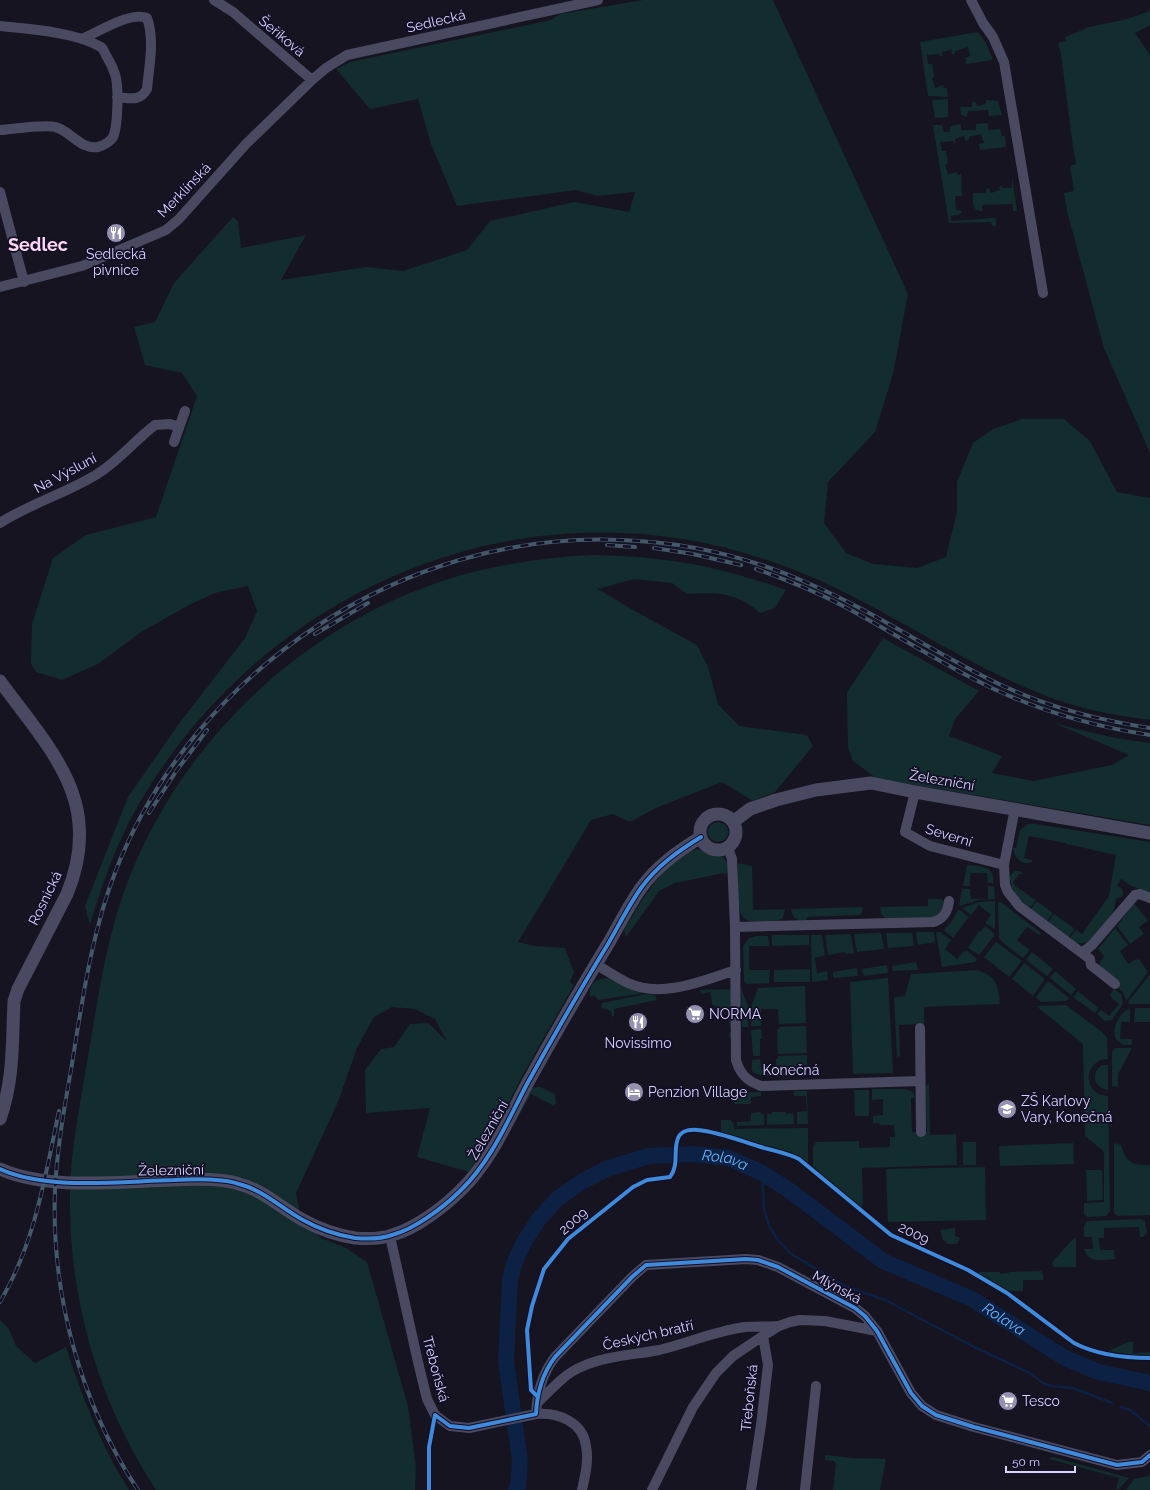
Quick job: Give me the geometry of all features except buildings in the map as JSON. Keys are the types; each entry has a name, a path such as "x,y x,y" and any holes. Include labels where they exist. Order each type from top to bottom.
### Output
{"street":[{"name":"Šeříková","path":"214,0 232,12 312,80"},
{"name":"Sedlecká","path":"312,80 326,68 347,55 598,0"},
{"path":"970,0 983,23 994,37 1004,62 1043,293"},
{"path":"82,39 130,17 142,16 147,18 152,40 147,89 144,95 138,98 117,97"},
{"path":"0,26 82,39 103,48 115,73 118,86 115,128 112,138 105,144 97,147 86,146 75,140 66,132 55,127 0,130"},
{"name":"Merklínská","path":"0,287 82,266 166,230 179,219 246,144 312,80"},
{"path":"0,192 24,282"},
{"path":"174,442 185,411"},
{"name":"Na Výsluní","path":"0,523 17,513 88,480 104,470 126,452 155,424 170,424 179,427"},
{"name":"Rosnická","path":"0,681 44,741 64,774 73,793 80,820 80,850 73,880 67,894 18,989 14,1001 10,1082 0,1119"},
{"name":"Železniční","path":"733,822 750,809 776,800 816,790 871,782 914,792 1015,808 1150,833"},
{"name":"Severní","path":"914,792 905,832 930,846 1004,864"},
{"path":"1015,808 1004,864 1006,885 1012,899 1019,906 1082,952 1090,959 1091,965 1115,984"},
{"path":"714,814 723,814 733,822 736,836 728,848 713,850 705,845 701,838 700,828 706,818 714,814"},
{"name":"Železniční","path":"0,1169 10,1174 54,1182 201,1179 238,1183 270,1197 301,1219 324,1231 356,1238 373,1238 390,1236 403,1231 432,1213 462,1189 488,1157 533,1073 595,964 641,888 659,867 679,850 701,838"},
{"name":"Konečná","path":"728,848 732,859 735,927 736,1060 739,1069 746,1078 761,1086 920,1081"},
{"path":"1082,952 1092,946 1135,895 1140,894 1150,898"},
{"path":"735,927 933,922 941,919 948,908 949,901"},
{"path":"595,964 627,983 647,988 666,988 692,984 736,970"},
{"path":"920,1028 921,1132"},
{"name":"Třeboňská","path":"390,1236 424,1384 428,1399 435,1415 450,1426 460,1428 469,1428 504,1422 536,1414 545,1413 562,1416 575,1425 580,1431 586,1446 587,1464 582,1490"},
{"name":"Mlýnská","path":"536,1414 540,1386 555,1357 632,1277 646,1265 746,1259 768,1263 778,1267 855,1308 865,1316 878,1331 911,1393 922,1406 936,1415 974,1427 1117,1465 1142,1462 1150,1455"},
{"name":"Českých bratří","path":"763,1336 779,1326 800,1320 825,1321 878,1331"},
{"name":"Českých bratří","path":"537,1403 568,1374 582,1366 601,1360 659,1350 714,1334 745,1327 779,1326"},
{"name":"Třeboňská","path":"652,1490 693,1407 716,1373 733,1356 763,1336 768,1365 761,1425 750,1490"},
{"path":"805,1490 816,1386"}],"green space":[{"path":"643,0 773,0 908,294 893,374 875,432 828,482 824,523 846,553 873,564 917,568 946,557 957,512 957,482 973,443 993,429 1022,419 1064,419 1090,441 1117,492 1150,498 1150,720 1096,711 1044,695 974,663 839,589 803,573 767,560 679,538 591,533 504,542 421,565 342,602 270,651 206,712 151,784 132,817 115,852 90,925 85,906 128,797 178,725 245,638 257,611 248,586 215,593 189,605 141,632 98,664 62,680 36,672 31,664 32,624 53,558 86,535 156,517 197,396 182,373 145,365 134,327 155,322 174,283 233,217 238,221 241,248 306,235 281,280 367,267 403,271 467,250 490,221 574,202 629,212 635,192 597,196 576,190 457,206 431,144 418,99 370,109 336,69 350,62 551,20 560,14"},
{"path":"1150,11 1150,25 1135,33 1150,55 1150,453 1104,348 1067,211 1064,193 1074,191 1070,166 1076,164 1061,54 1058,43 1066,41 1065,37 1085,28 1127,19"},
{"path":"978,32 986,43 993,60 966,64 965,58 970,56 968,47 955,51 955,54 952,54 951,50 942,52 942,56 939,54 927,55 928,64 932,64 934,77 932,78 935,88 943,85 944,88 947,88 948,97 928,96 920,42"},
{"path":"948,99 948,117 935,118 932,100"},
{"path":"986,100 998,101 1002,115 989,116 988,110 968,111 967,117 961,115 960,107 972,107 972,102 976,102 977,106 986,104"},
{"path":"988,123 988,130 1000,129 1002,136 1005,136 1006,147 980,150 979,144 984,143 981,134 969,137 969,140 966,141 964,136 955,139 956,142 954,143 953,141 940,142 942,151 946,151 948,164 945,165 948,174 957,172 958,175 961,174 962,196 955,196 956,210 962,212 951,216 951,221 994,218 996,219 996,226 992,226 991,222 949,223 933,125 942,125 944,132 950,132 950,127 954,125 961,124 961,130 976,130 976,124"},
{"path":"1012,176 1017,211 1013,211 1013,204 982,205 982,211 978,211 974,208 973,193 986,193 986,189 989,188 991,193 1000,190 999,187 1002,186 1002,188 1012,188"},
{"path":"591,555 667,560 690,564 737,575 786,590 775,608 760,613 743,601 734,597 707,593 687,594 672,583 634,579 598,589 697,645 708,667 718,704 739,726 807,735 813,746 775,792 753,801 722,782 656,808 630,822 613,814 591,820 518,942 535,946 565,948 574,972 570,982 574,985 525,1071 489,1141 469,1172 417,1157 430,1108 366,1113 365,1070 381,1049 394,1047 410,1024 428,1023 447,1041 435,1019 415,1009 392,1007 374,1017 357,1048 338,1102 296,1193 301,1219 321,1238 346,1248 367,1262 408,1406 416,1468 415,1490 156,1490 118,1421 90,1347 74,1270 71,1231 71,1175 79,1110 109,944 130,876 155,823 186,773 223,727 264,685 310,648 360,617 413,592 469,573 529,561"},
{"path":"883,638 979,691 955,719 949,736 1002,756 992,773 1033,781 1112,765 1129,755 1054,723 1102,735 1150,743 1150,825 927,787 885,782 876,778 853,761 848,747 847,692"},
{"path":"714,822 722,822 728,828 728,836 722,842 714,842 708,836 708,828"},
{"path":"1028,824 1150,842 1150,894 1121,879 1117,886 1122,890 1122,897 1116,899 1114,911 1092,940 1085,943 1076,943 1069,939 1076,930 1082,934 1109,896 1116,855 1029,836 1024,858 1032,860 1032,862 1022,862 1015,855 1013,848 1016,848 1020,830"},
{"path":"697,849 721,855 727,862 728,872 724,875 724,873 675,883 659,891 626,937 624,930 654,883 674,862 685,854"},
{"path":"738,863 752,866 753,910 785,909 783,918 775,921 755,922 744,918 739,908 738,900"},
{"path":"967,865 982,867 990,870 993,877 993,883 988,883 987,873 970,873 970,886 963,886"},
{"path":"1015,871 1020,871 1023,874 1019,874 1013,882 1015,886 1036,900 1030,908 1022,902 1013,890 1010,876"},
{"path":"988,886 994,887 995,899 978,900 960,906 959,905 962,889 970,889 971,899 988,899"},
{"path":"928,899 941,899 944,901 945,906 937,917 887,920 881,914 880,907 928,906"},
{"path":"995,901 995,929 985,923 991,915 979,905 971,915 962,908 979,902"},
{"path":"1037,901 1053,913 1047,921 1031,909"},
{"path":"1001,902 1041,933 1039,935 1027,927 1017,940 1030,950 1023,958 999,938 998,903"},
{"path":"1134,903 1148,921 1139,927 1144,934 1130,944 1117,926"},
{"path":"863,907 861,915 808,917 805,921 795,918 791,909"},
{"path":"958,910 969,917 953,938 944,930 952,921"},
{"path":"1054,914 1075,929 1068,938 1048,922"},
{"path":"985,926 994,933 994,936 979,955 968,948 979,931 980,932"},
{"path":"1115,928 1128,945 1120,951 1128,964 1136,959 1139,959 1148,972 1126,1001 1123,992 1116,986 1119,982 1100,966 1100,962 1104,956 1098,949"},
{"path":"917,932 934,932 935,942 918,945"},
{"path":"936,932 940,932 951,940 945,949 957,959 966,950 977,959 975,962 942,967"},
{"path":"881,933 884,949 857,952 855,934"},
{"path":"886,933 912,933 914,946 888,948"},
{"path":"772,935 809,935 809,945 772,946"},
{"path":"811,935 822,935 825,955 815,958 817,973 827,971 828,980 812,982"},
{"path":"825,935 851,935 854,953 845,954 845,952 828,955"},
{"path":"756,936 768,936 769,946 749,946 749,970 770,970 769,983 747,984 744,981 743,946 749,938"},
{"path":"996,942 1022,961 1009,977 984,957"},
{"path":"1032,952 1053,969 1047,976 1026,960"},
{"path":"916,962 918,969 916,970 893,971 892,966"},
{"path":"1024,963 1045,979 1033,996 1012,979"},
{"path":"887,965 887,973 864,976 862,969"},
{"path":"857,968 858,976 833,978 833,972"},
{"path":"810,969 810,982 774,982 774,970"},
{"path":"977,970 989,975 993,979 997,986 1000,1004 924,1007 924,1024 899,1025 900,1056 897,1057 894,997 905,996 911,974"},
{"path":"1055,971 1076,989 1071,995 1050,978"},
{"path":"1150,974 1150,1004 1129,1004 1128,1002"},
{"path":"609,978 646,993 598,1000 594,995 590,997 590,988 594,982"},
{"path":"888,978 893,1073 853,1074 850,982"},
{"path":"1048,981 1069,998 1066,1001 1041,1002 1036,997"},
{"path":"805,986 806,1023 779,1024 778,1009 761,1009 761,1026 751,1026 751,1007 758,988"},
{"path":"741,988 748,1006 748,1027 742,1027"},
{"path":"732,989 733,1041 731,1041 729,1034 731,1031 727,1009 716,1009 715,1005 713,1006 710,992 701,994 700,990"},
{"path":"1114,989 1121,994 1123,1004 1112,1020 1105,1021 1097,1014 1101,1010 1109,1016 1119,1004 1111,998 1112,997 1110,995"},
{"path":"1078,991 1098,1008 1095,1013 1073,997"},
{"path":"646,994 655,995 657,1000 614,1009 614,1016 612,1017 611,1011 602,1008 602,1003"},
{"path":"1066,1005 1102,1032 1107,1038 1108,1059 1100,1061 1094,1065 1090,1071 1089,1078 1090,1085 1094,1090 1100,1094 1108,1096 1110,1211 1106,1216 1087,1217 1084,1214 1084,1203 1104,1202 1104,1153 1085,1136 1083,1044 1036,1006"},
{"path":"1130,1008 1130,1022 1121,1022 1120,1039 1132,1039 1132,1043 1131,1045 1123,1045 1116,1039 1115,1026 1122,1013"},
{"path":"1135,1008 1150,1008 1150,1022 1134,1022"},
{"path":"806,1026 807,1053 778,1054 777,1030 779,1027"},
{"path":"761,1029 762,1039 760,1039 760,1056 753,1056 751,1030"},
{"path":"1115,1048 1132,1048 1118,1074 1118,1087 1112,1086 1112,1052"},
{"path":"806,1055 807,1075 786,1077 763,1076 752,1071 752,1060 760,1059 761,1069 776,1069 776,1059 778,1059 778,1056"},
{"path":"1102,1065 1108,1065 1108,1090 1099,1087 1095,1080 1096,1072"},
{"path":"929,1083 930,1135 956,1134 957,1165 862,1168 862,1208 815,1170 813,1166 813,1146 816,1142 859,1141 859,1148 890,1147 890,1137 895,1137 894,1125 880,1125 879,1123 873,1123 873,1116 883,1115 883,1099 872,1100 872,1089 906,1089 913,1092 915,1098 911,1098 912,1132 927,1132 926,1086"},
{"path":"540,1087 555,1094 556,1103 554,1106 531,1094 516,1121 513,1121 532,1088"},
{"path":"854,1090 869,1090 869,1116 855,1116"},
{"path":"793,1091 807,1091 808,1124 797,1124 797,1112 807,1111 806,1096 794,1096"},
{"path":"761,1092 761,1096 751,1097 751,1104 734,1104 734,1093"},
{"path":"761,1112 761,1114 764,1114 764,1125 737,1126 737,1122 751,1121 751,1113"},
{"path":"772,1112 786,1112 786,1114 793,1113 794,1124 767,1125 767,1114 772,1114"},
{"path":"721,1120 731,1120 731,1122 733,1122 734,1129 808,1128 808,1163 790,1152 777,1150 721,1133"},
{"path":"963,1142 976,1142 976,1165 963,1165"},
{"path":"1073,1143 1074,1164 1000,1166 999,1146"},
{"path":"1114,1143 1121,1145 1125,1156 1131,1162 1150,1165 1150,1215 1118,1216 1114,1213"},
{"path":"985,1167 986,1220 888,1222 886,1169"},
{"path":"1086,1170 1102,1170 1103,1200 1087,1201"},
{"path":"1141,1219 1145,1221 1147,1233 1143,1237 1140,1237 1139,1227 1104,1228 1104,1238 1099,1238 1100,1250 1114,1250 1115,1259 1096,1260 1092,1259 1086,1254 1084,1249 1093,1249 1092,1237 1084,1237 1084,1226 1087,1221"},
{"path":"955,1228 955,1236 960,1238 957,1244 948,1244 943,1240 940,1230"},
{"path":"1074,1238 1076,1239 1076,1267 1054,1267 1052,1264 1053,1261"},
{"path":"1041,1271 1043,1274 1043,1280 1023,1280 1023,1291 1008,1291 976,1272 1000,1272 1000,1274 1009,1272"},
{"path":"0,1320 9,1329 16,1346 35,1363 66,1347 93,1421 101,1439 129,1490 0,1490"},
{"path":"1128,1342 1133,1342 1133,1353 1150,1352 1150,1356 1108,1352"},
{"path":"825,1455 886,1459 880,1490 833,1490 836,1463 825,1460"},
{"path":"1053,1457 1129,1478 1119,1489 1116,1489 1119,1478 1049,1459"},
{"path":"1150,1474 1150,1490 1126,1490 1134,1479 1149,1476"}],"waterway":[{"name":"Rolava","path":"516,1490 518,1487 520,1461 506,1361 510,1280 515,1261 524,1242 539,1219 557,1199 583,1181 609,1168 649,1156 693,1154 729,1158 762,1173 789,1190 883,1261 972,1299 1065,1358 1099,1372 1150,1383"},
{"path":"762,1173 764,1208 769,1226 778,1240 791,1254 847,1287 885,1300 976,1348 1030,1373 1043,1383 1051,1386 1073,1388 1112,1403"},
{"path":"1121,1407 1130,1410 1150,1426"}],"railway":[{"path":"138,1490 100,1421 85,1384 73,1346 64,1308 58,1269 55,1229 57,1159 63,1114 88,969 107,894 116,870 151,798 198,732 253,675 317,626 386,587 461,560 540,543 620,540 645,541 717,553 787,574 858,607 975,672 1017,692 1073,712 1150,728"},
{"path":"607,545 635,547"},
{"path":"654,548 693,554 741,565"},
{"path":"756,569 802,586 864,617 958,671 996,690 1034,706 1072,718 1111,728 1150,735"},
{"path":"315,634 368,603"},
{"path":"149,813 177,770 207,730"},
{"path":"0,1302 12,1280 30,1233 43,1185 59,1111"}],"cycle path":[{"path":"0,1169 19,1176 62,1182 109,1183 198,1179 232,1182 256,1190 295,1215 321,1229 341,1235 355,1238 379,1238 410,1228 429,1217 472,1179 498,1140 557,1031 641,888 647,880 676,853 701,837"},
{"name":"2009","path":"537,1396 531,1390 527,1330 532,1306 544,1269 568,1239 633,1187 647,1180 670,1177 675,1167 677,1141 679,1136 688,1130 706,1131 722,1135 799,1159 891,1235 968,1270 1007,1293 1074,1343 1111,1355 1150,1358"},
{"path":"435,1415 450,1426 469,1428 536,1414 541,1384 550,1363 632,1277 646,1265 746,1259 758,1260 778,1267 855,1308 865,1316 877,1331 911,1393 922,1406 936,1415 974,1427 1117,1465 1142,1462 1150,1455"},
{"path":"429,1490 429,1447 435,1415"}],"place":[{"name":"Sedlecká pivnice","path":"116,233"},
{"name":"NORMA","path":"695,1014"},
{"name":"Novissimo","path":"638,1022"},
{"name":"Penzion Village","path":"634,1092"},
{"name":"ZŠ Karlovy Vary, Konečná","path":"1007,1109"},
{"name":"Tesco","path":"1008,1401"}],"district":[{"name":"Sedlec","path":"38,245"}]}
